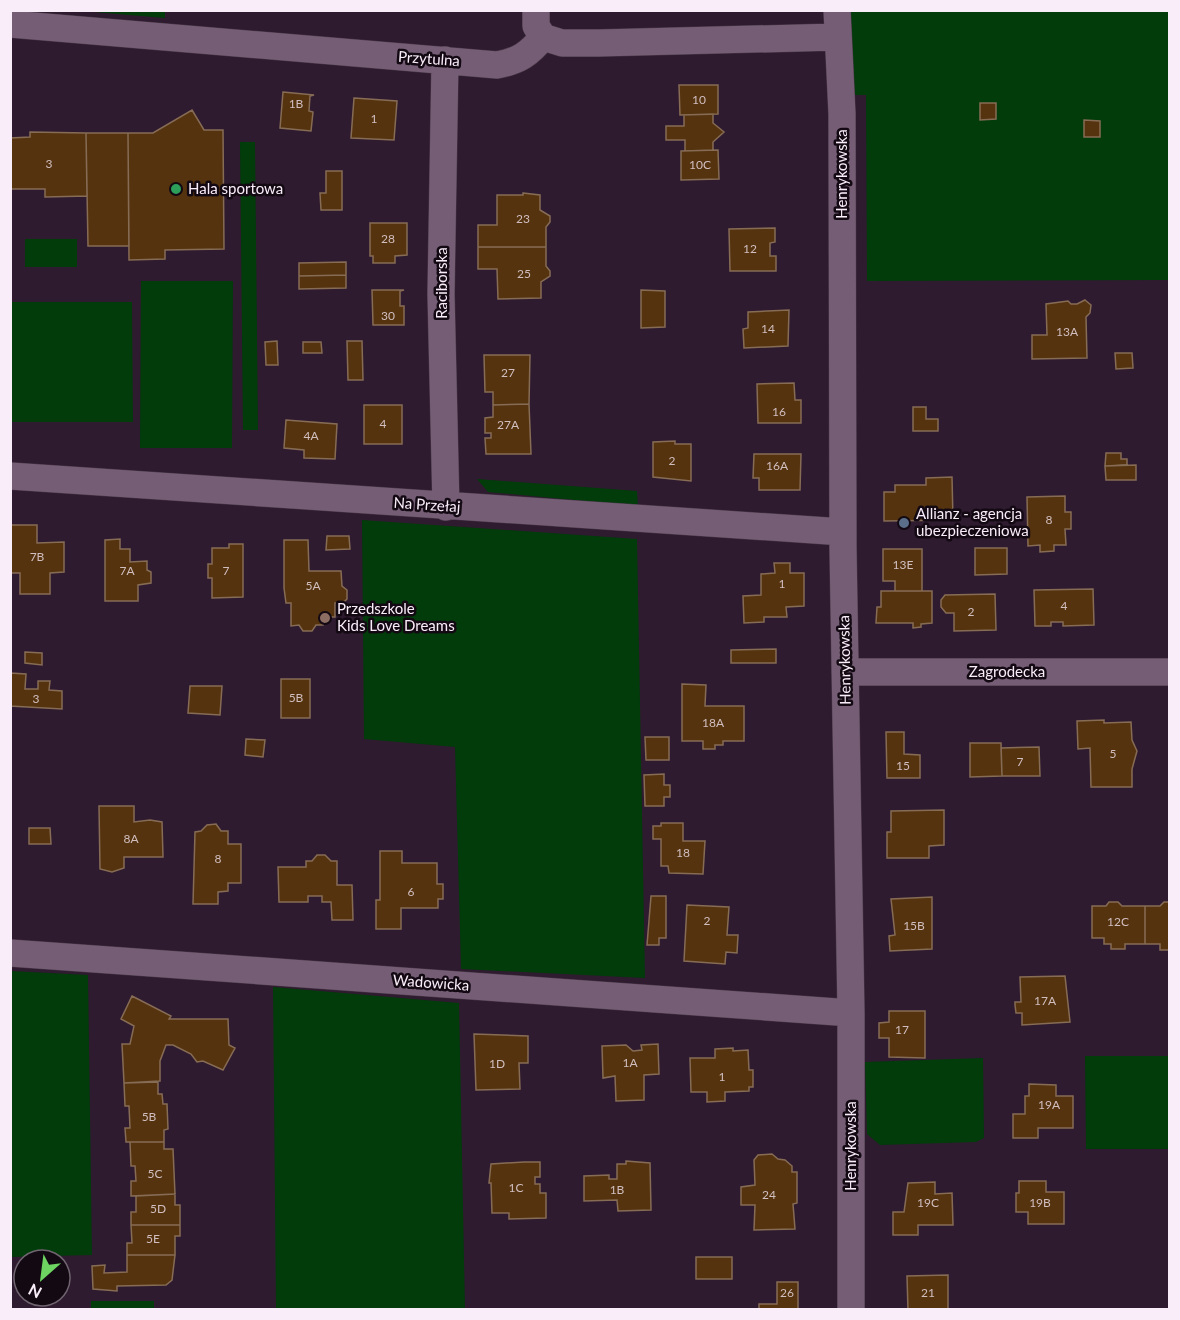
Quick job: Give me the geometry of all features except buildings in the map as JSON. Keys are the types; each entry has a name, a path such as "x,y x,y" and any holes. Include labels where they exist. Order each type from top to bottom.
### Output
{"street":[{"path":"536,10 536,26 543,37 562,43 837,37"},
{"name":"Henrykowska","path":"837,10 842,114 843,532 851,1013 851,1310"},
{"name":"Przytulna","path":"10,24 497,65 515,62 530,54 543,37"},
{"name":"Raciborska","path":"445,60 441,294 446,507"},
{"name":"Na Przełaj","path":"10,476 843,532"},
{"name":"Zagrodecka","path":"846,672 1170,672"},
{"name":"Wadowicka","path":"10,953 851,1013"}],"green space":[{"path":"82,11 165,11 165,18"},
{"path":"850,11 1169,11 1169,280 867,281 866,95 850,95"},
{"path":"240,142 255,142 258,430 243,430"},
{"path":"25,239 77,239 77,267 25,267"},
{"path":"141,281 233,281 232,448 140,448"},
{"path":"11,302 132,302 133,422 11,422"},
{"path":"477,479 637,491 638,506 488,492"},
{"path":"362,520 637,539 645,978 461,969 455,747 364,739"},
{"path":"11,971 88,975 92,1255 72,1255 72,1248 12,1248 11,1257"},
{"path":"273,987 459,1003 465,1309 276,1309"},
{"path":"1085,1056 1169,1056 1169,1149 1086,1149"},
{"path":"983,1058 984,1138 976,1142 880,1145 867,1134 865,1062"},
{"path":"91,1301 154,1301 154,1309 91,1309"}],"place":[{"name":"Hala sportowa","path":"176,189"},
{"name":"Allianz - agencja ubezpieczeniowa","path":"904,523"},
{"name":"Przedszkole Kids Love Dreams","path":"325,618"}]}
